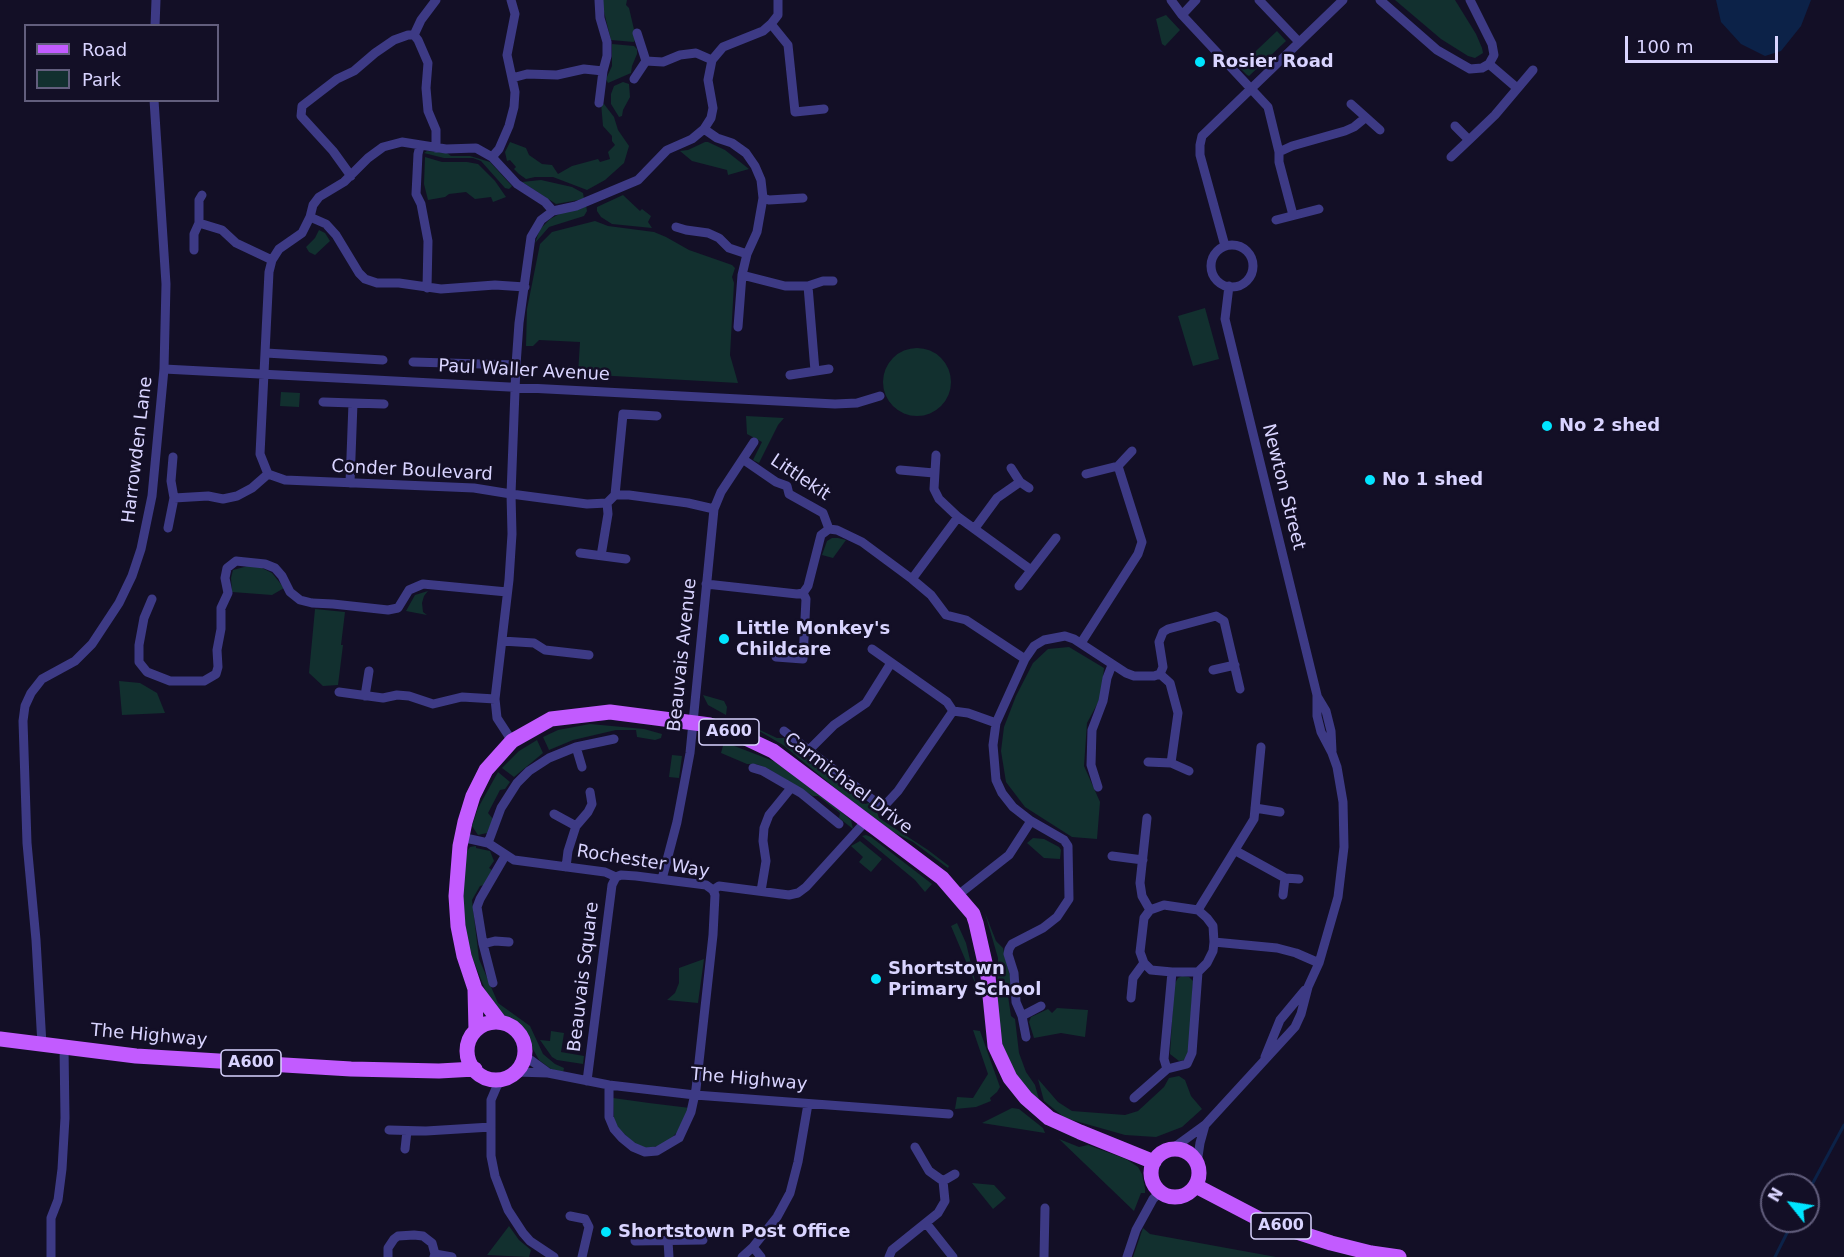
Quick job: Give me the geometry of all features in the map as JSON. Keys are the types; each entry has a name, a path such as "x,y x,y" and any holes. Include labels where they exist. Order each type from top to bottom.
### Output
{"main road":[{"name":"Carmichael Drive","path":"476,1030 475,989 464,956 458,926 456,878 461,837 468,809 479,783 497,755 512,741 551,719 584,713 610,712 693,722 736,734 773,750 936,872 972,914 979,933 988,976 992,1029 1000,1062 1010,1078 1026,1098 1049,1118 1154,1162"},
{"name":"Carmichael Drive","path":"475,989 500,1022"},
{"path":"491,1022 509,1024 522,1037 525,1046 522,1064 510,1075 487,1078 474,1069 469,1060 468,1049 476,1030 491,1022"},
{"name":"The Highway","path":"0,1039 136,1056 351,1069 439,1071 474,1069"},
{"path":"439,1071 468,1049"},
{"path":"1172,1149 1187,1152 1197,1163 1199,1171 1196,1186 1190,1192 1175,1197 1160,1191 1151,1174 1154,1162 1163,1152 1172,1149"},
{"name":"A600","path":"1196,1186 1263,1221 1330,1243 1399,1257"}],"street":[{"path":"155,24 156,0"},
{"path":"414,35 421,20 436,0"},
{"path":"492,157 499,149 514,107 515,92 507,55 515,14 511,0"},
{"path":"599,0 600,18 607,42 607,56 599,103"},
{"path":"657,416 623,414 615,495 607,503 587,504 511,494 516,365 531,237 540,220 553,211 576,206 638,180 667,150 692,139 704,129 711,118 713,108 708,80 711,60 723,47 763,31 771,24 778,15 778,0"},
{"path":"1171,0 1182,15 1268,107 1293,215"},
{"path":"1182,15 1196,0"},
{"path":"1259,0 1299,42"},
{"path":"1225,246 1200,155 1202,136 1343,0"},
{"path":"1380,0 1422,38 1455,61 1470,69 1482,68 1489,64 1494,55 1492,44 1470,0"},
{"path":"771,24 788,45 795,112 824,109"},
{"path":"637,33 646,60"},
{"path":"414,35 424,49 428,63 426,88 428,111 436,130 436,148"},
{"path":"351,176 333,151 301,116 302,106 337,79 354,71 394,40 414,35"},
{"path":"646,60 663,62 680,55 696,53 711,60"},
{"path":"634,79 646,60"},
{"path":"1489,64 1517,88"},
{"path":"512,78 527,74 557,75 585,69 603,71"},
{"path":"1451,157 1495,115 1533,70"},
{"name":"Harrowden Lane","path":"42,1046 24,796 23,721 25,706 31,693 42,679 75,662 92,644 132,576 141,549 152,496 164,369 166,284 154,102"},
{"path":"1351,104 1380,130"},
{"path":"1279,152 1354,127 1365,118"},
{"path":"1455,126 1469,140"},
{"path":"704,129 746,153 761,180 763,198 756,232 742,275 738,327"},
{"path":"174,498 208,496 223,498 237,495 252,488 268,474 260,454 269,272 272,260 279,249 302,233 313,205 319,197 344,182 382,147 402,142 436,148 476,148 492,157 517,184 545,202 553,211"},
{"path":"420,146 416,194 421,204 428,240 427,288"},
{"path":"194,250 194,234 199,223 197,209 202,195"},
{"path":"763,198 769,200 803,198"},
{"path":"1276,220 1319,209"},
{"path":"310,217 326,224 336,235 358,273 365,279 377,283 399,283 441,289 495,285 525,287"},
{"path":"199,223 222,230 236,243 272,260"},
{"path":"676,227 708,233 719,238 729,248 747,254"},
{"path":"1225,246 1239,246 1245,249 1253,261 1248,280 1236,286 1229,286 1217,280 1212,268 1214,255 1225,246"},
{"path":"742,275 785,286 808,286 823,281 833,281"},
{"path":"808,286 815,370"},
{"name":"Newton Street","path":"1172,1149 1205,1125 1295,1027 1308,987 1319,963 1338,897 1344,847 1343,802 1337,767 1332,753 1331,731 1326,711 1317,695 1225,319 1229,286"},
{"path":"266,353 383,360"},
{"path":"413,362 516,365"},
{"name":"Paul Waller Avenue","path":"164,369 835,404 857,403 880,396"},
{"path":"790,375 829,369"},
{"path":"323,402 384,404"},
{"path":"350,483 353,403"},
{"name":"Beauvais Avenue","path":"662,879 686,781 714,509 721,492 754,442"},
{"path":"1086,474 1118,466 1132,451"},
{"path":"936,455 934,489 939,499 957,517 1031,570"},
{"path":"168,528 174,498 171,481 173,457"},
{"name":"Littlekit","path":"744,460 776,482 787,486 789,494 824,513 829,529"},
{"path":"1081,643 1138,555 1142,542 1118,466"},
{"path":"1011,468 1020,482 1029,488"},
{"path":"900,470 934,473"},
{"name":"Conder Boulevard","path":"268,474 285,480 474,488 511,494 512,534 495,699 497,718 512,741"},
{"path":"975,528 998,498 1020,482"},
{"path":"615,495 685,502 714,509"},
{"path":"601,556 608,514 607,503"},
{"path":"912,579 957,517"},
{"path":"706,584 803,593 808,586 822,535 829,529 837,530 862,542 912,579 931,595 946,615 966,620 1025,659"},
{"path":"1019,586 1056,538"},
{"path":"580,553 626,559"},
{"path":"152,599 139,618 139,662 147,672 170,681 204,681 216,674 218,667 217,650 221,629 221,608 228,593 225,578 227,568 236,561 265,564 275,568 290,592 300,600 312,603 388,610 398,608 409,590 423,584 507,592"},
{"path":"776,657 803,659 806,599 803,593"},
{"path":"1160,674 1164,663 1159,642 1163,632 1168,628 1216,616 1224,621 1240,689"},
{"path":"1026,1037 1022,1016 1016,1002 1014,973 1008,954 1009,949 1012,944 1057,918 1069,899 1068,846 1064,840 1012,807 1002,793 996,780 993,745 996,723 1025,659 1034,646 1044,640 1065,636 1081,643 1112,665 1134,676 1160,674"},
{"path":"502,641 534,643 545,650 589,655"},
{"path":"872,649 947,702 952,711 968,713 996,723"},
{"path":"810,750 834,725 866,703 891,663"},
{"path":"1098,787 1091,765 1092,730 1103,701 1112,665"},
{"path":"1213,670 1235,665"},
{"path":"364,696 369,671"},
{"path":"1160,674 1170,682 1178,713 1171,763"},
{"path":"339,693 383,698 409,696 433,704 462,697 495,699"},
{"name":"Carmichael Drive","path":"784,731 877,803 886,804 952,711"},
{"path":"488,843 501,808 517,783 529,771 549,758 576,747 614,739"},
{"path":"576,747 582,767"},
{"path":"1198,909 1254,819 1261,747"},
{"path":"1148,762 1171,763 1189,771"},
{"path":"753,768 791,788 839,824"},
{"path":"761,891 766,861 764,828 769,815 791,788"},
{"path":"566,867 568,851 576,826 592,804 590,792"},
{"path":"1255,808 1280,812"},
{"path":"554,814 576,826"},
{"path":"1148,818 1140,883 1142,896 1150,910"},
{"name":"Rochester Way","path":"461,837 488,843 514,860 605,872 616,877 621,875 706,885 713,890 719,886 789,895 798,893 806,887 866,821"},
{"path":"958,895 1009,855 1031,821"},
{"path":"1236,851 1285,878 1299,879"},
{"path":"493,983 477,907 505,856"},
{"path":"1112,856 1143,860"},
{"name":"Beauvais Square","path":"587,1082 612,885 616,877"},
{"path":"1283,895 1285,878"},
{"path":"609,1085 608,1104 614,1129 633,1147 645,1152 657,1151 679,1138 691,1112 695,1095 713,935 715,895 713,890"},
{"path":"1134,1098 1167,1069 1187,1064 1192,1053 1198,972 1207,963 1213,951 1214,942 1213,926 1198,909 1164,905 1150,910 1144,918 1141,941 1140,952 1144,963 1151,970 1198,972"},
{"path":"483,944 509,942"},
{"path":"1214,942 1277,948 1319,963"},
{"path":"1131,998 1133,978 1144,963"},
{"path":"1167,1069 1164,1059 1172,972"},
{"name":"Newton Street","path":"1264,1059 1280,1020 1308,987"},
{"path":"1022,1016 1041,1006"},
{"path":"51,1257 51,1218 58,1200 62,1169 65,1118 64,1047"},
{"name":"The Highway","path":"525,1056 548,1073"},
{"name":"The Highway","path":"510,1075 548,1073 587,1082 695,1095 949,1114"},
{"path":"510,1075 497,1086 491,1100 491,1156 495,1176 508,1210 530,1241 555,1257"},
{"path":"742,1257 753,1248 777,1217 790,1193 808,1104"},
{"path":"1197,1163 1205,1125"},
{"path":"389,1130 491,1127"},
{"path":"405,1149 407,1131"},
{"path":"889,1257 892,1250 942,1208 945,1201 943,1181 929,1171 915,1147"},
{"path":"943,1181 955,1174"},
{"path":"1127,1257 1139,1224 1160,1191"},
{"path":"1044,1257 1045,1208"},
{"path":"570,1216 585,1219 589,1227 582,1257"},
{"path":"926,1223 953,1257"},
{"path":"388,1257 390,1243 403,1235 428,1238 434,1245 435,1256 452,1257"},
{"path":"635,1241 703,1240"},
{"path":"668,1241 669,1257"},
{"path":"753,1248 762,1257"}],"green space":[{"path":"602,0 627,0 626,5 629,8 636,38 634,42 611,40"},
{"path":"1395,0 1455,0 1476,34 1483,53 1475,58 1468,56 1441,39"},
{"path":"1166,15 1180,30 1165,46 1162,44 1156,19"},
{"path":"1277,31 1286,41 1249,76 1247,75 1239,67"},
{"path":"612,44 634,46 637,54 631,73 608,83 606,79 612,66"},
{"path":"623,82 629,84 630,97 622,116 619,117 611,104 611,94 614,86"},
{"path":"601,103 614,117 618,130 629,146 624,163 605,180 587,190 553,177 526,179 514,169 516,167 510,160 507,161 505,152 510,142 526,148 529,155 542,164 552,165 558,174 572,166 598,159 600,162 610,159 608,152 615,145 612,136 603,126"},
{"path":"705,142 725,150 749,169 728,175 727,170 692,161 680,151"},
{"path":"427,151 447,153 451,156 470,156 490,162 512,186 509,189 505,188 481,161 473,158 444,158 424,153"},
{"path":"425,157 442,162 478,164 495,181 506,197 493,202 491,197 475,199 466,192 428,200 424,184"},
{"path":"541,180 572,187 583,193 584,199 556,204 522,182"},
{"path":"623,195 640,211 642,209 651,216 648,222 652,228 612,224 601,217 597,207"},
{"path":"586,205 587,211 584,216 549,227 535,243 540,229 550,219 563,212 580,209"},
{"path":"595,221 608,226 654,232 689,250 735,268 732,277 734,283 730,355 738,383 578,374 580,342 539,340 533,346 526,346 527,309 540,244 552,232"},
{"path":"319,230 325,233 330,241 315,255 306,247"},
{"path":"1205,308 1219,359 1193,366 1178,316"},
{"path":"924,348 936,354 945,363 951,375 949,395 941,406 924,416 910,416 893,406 885,395 883,375 893,358 904,350"},
{"path":"281,392 300,393 299,407 280,406"},
{"path":"746,416 784,418 778,425 759,463 753,460 762,442 747,434"},
{"path":"838,538 846,540 833,558 822,555 827,541"},
{"path":"248,566 260,567 272,573 284,588 272,595 232,592 233,570"},
{"path":"428,591 422,603 423,612 427,615 406,611 415,595"},
{"path":"315,609 345,612 338,685 323,686 309,673"},
{"path":"1069,647 1104,668 1101,697 1087,723 1084,766 1100,802 1097,839 1072,837 1025,807 1006,782 1001,751 1004,727 1016,696 1033,663 1048,649"},
{"path":"119,681 140,683 157,693 165,713 122,715"},
{"path":"703,695 724,701 727,707 726,715 708,705"},
{"path":"590,724 644,729 662,734 661,738 655,740 637,737 636,730 616,730 573,740 549,750 543,737 558,730"},
{"path":"749,725 777,738 792,740 790,745 801,753 804,751 808,753 806,757 812,762 815,759 819,761 818,766 833,779 843,778 850,784 850,790 865,804 869,803 876,809 879,818 928,850 949,866 948,868 913,842 891,831 858,807 783,745"},
{"path":"537,740 543,753 514,777 502,768 519,751"},
{"path":"724,742 776,762 805,781 851,820 853,829 839,818 840,813 818,796 813,796 767,768 747,764 721,753"},
{"path":"672,755 682,756 679,778 669,777"},
{"path":"498,772 510,782 505,789 500,790 488,813 493,819 487,833 478,835 472,826 478,808"},
{"path":"866,835 932,884 925,892 915,880 862,836"},
{"path":"1033,838 1044,839 1059,847 1060,859 1044,858 1027,843"},
{"path":"860,841 882,859 871,872 859,862 863,857 851,846"},
{"path":"476,846 476,848 490,851 494,861 489,868 492,870 484,885 480,886 472,900 479,959 498,1003 530,1026 543,1054 564,1068 563,1073 551,1069 539,1060 520,1026 498,1012 488,997 468,947 459,908 466,853 470,847"},
{"path":"985,913 996,941 1003,948 1010,977 1011,991 1008,996 1011,1016 1015,1019 1019,1053 1026,1072 1035,1085 1040,1103 1020,1085 1002,1049 997,1010 998,958"},
{"path":"957,923 966,943 976,985 951,926"},
{"path":"704,959 698,1003 667,1000 675,993 679,983 679,968"},
{"path":"1182,976 1189,977 1193,981 1189,1054 1184,1060 1179,1061 1170,1054 1174,985"},
{"path":"1057,1008 1088,1010 1085,1037 1061,1033 1034,1038 1029,1022 1031,1017 1048,1009 1052,1013"},
{"path":"973,1030 980,1031 1000,1087 990,1098 991,1101 976,1107 955,1109 957,1097 973,1098 988,1074"},
{"path":"551,1031 564,1033 561,1052 584,1056 583,1064 557,1060 552,1057 540,1040 550,1041"},
{"path":"1179,1076 1185,1080 1191,1096 1202,1109 1182,1127 1156,1137 1125,1135 1065,1118 1044,1101 1038,1079 1058,1102 1072,1111 1125,1115 1138,1111 1164,1087 1169,1078"},
{"path":"613,1098 690,1108 680,1129 668,1142 647,1148 635,1144 616,1126"},
{"path":"1012,1108 1019,1109 1043,1128 1045,1133 982,1123"},
{"path":"1059,1139 1079,1147 1088,1145 1126,1159 1138,1167 1142,1174 1145,1193 1141,1193 1134,1211"},
{"path":"972,1183 994,1185 1006,1198 993,1209"},
{"path":"509,1226 519,1240 531,1250 529,1257 487,1255"},
{"path":"1143,1228 1150,1234 1276,1257 1133,1257"}],"water":[{"path":"1716,0 1811,0 1801,26 1781,51 1765,56 1741,44 1721,22"}],"waterway":[{"path":"1818,1173 1844,1125"},
{"path":"1775,1257 1787,1233"}],"place":[{"name":"Rosier Road","path":"1200,62"},
{"name":"No 2 shed","path":"1547,426"},
{"name":"No 1 shed","path":"1370,480"},
{"name":"Little Monkey's Childcare","path":"724,639"},
{"name":"Shortstown Primary School","path":"876,979"},
{"name":"Shortstown Post Office","path":"606,1232"}]}
